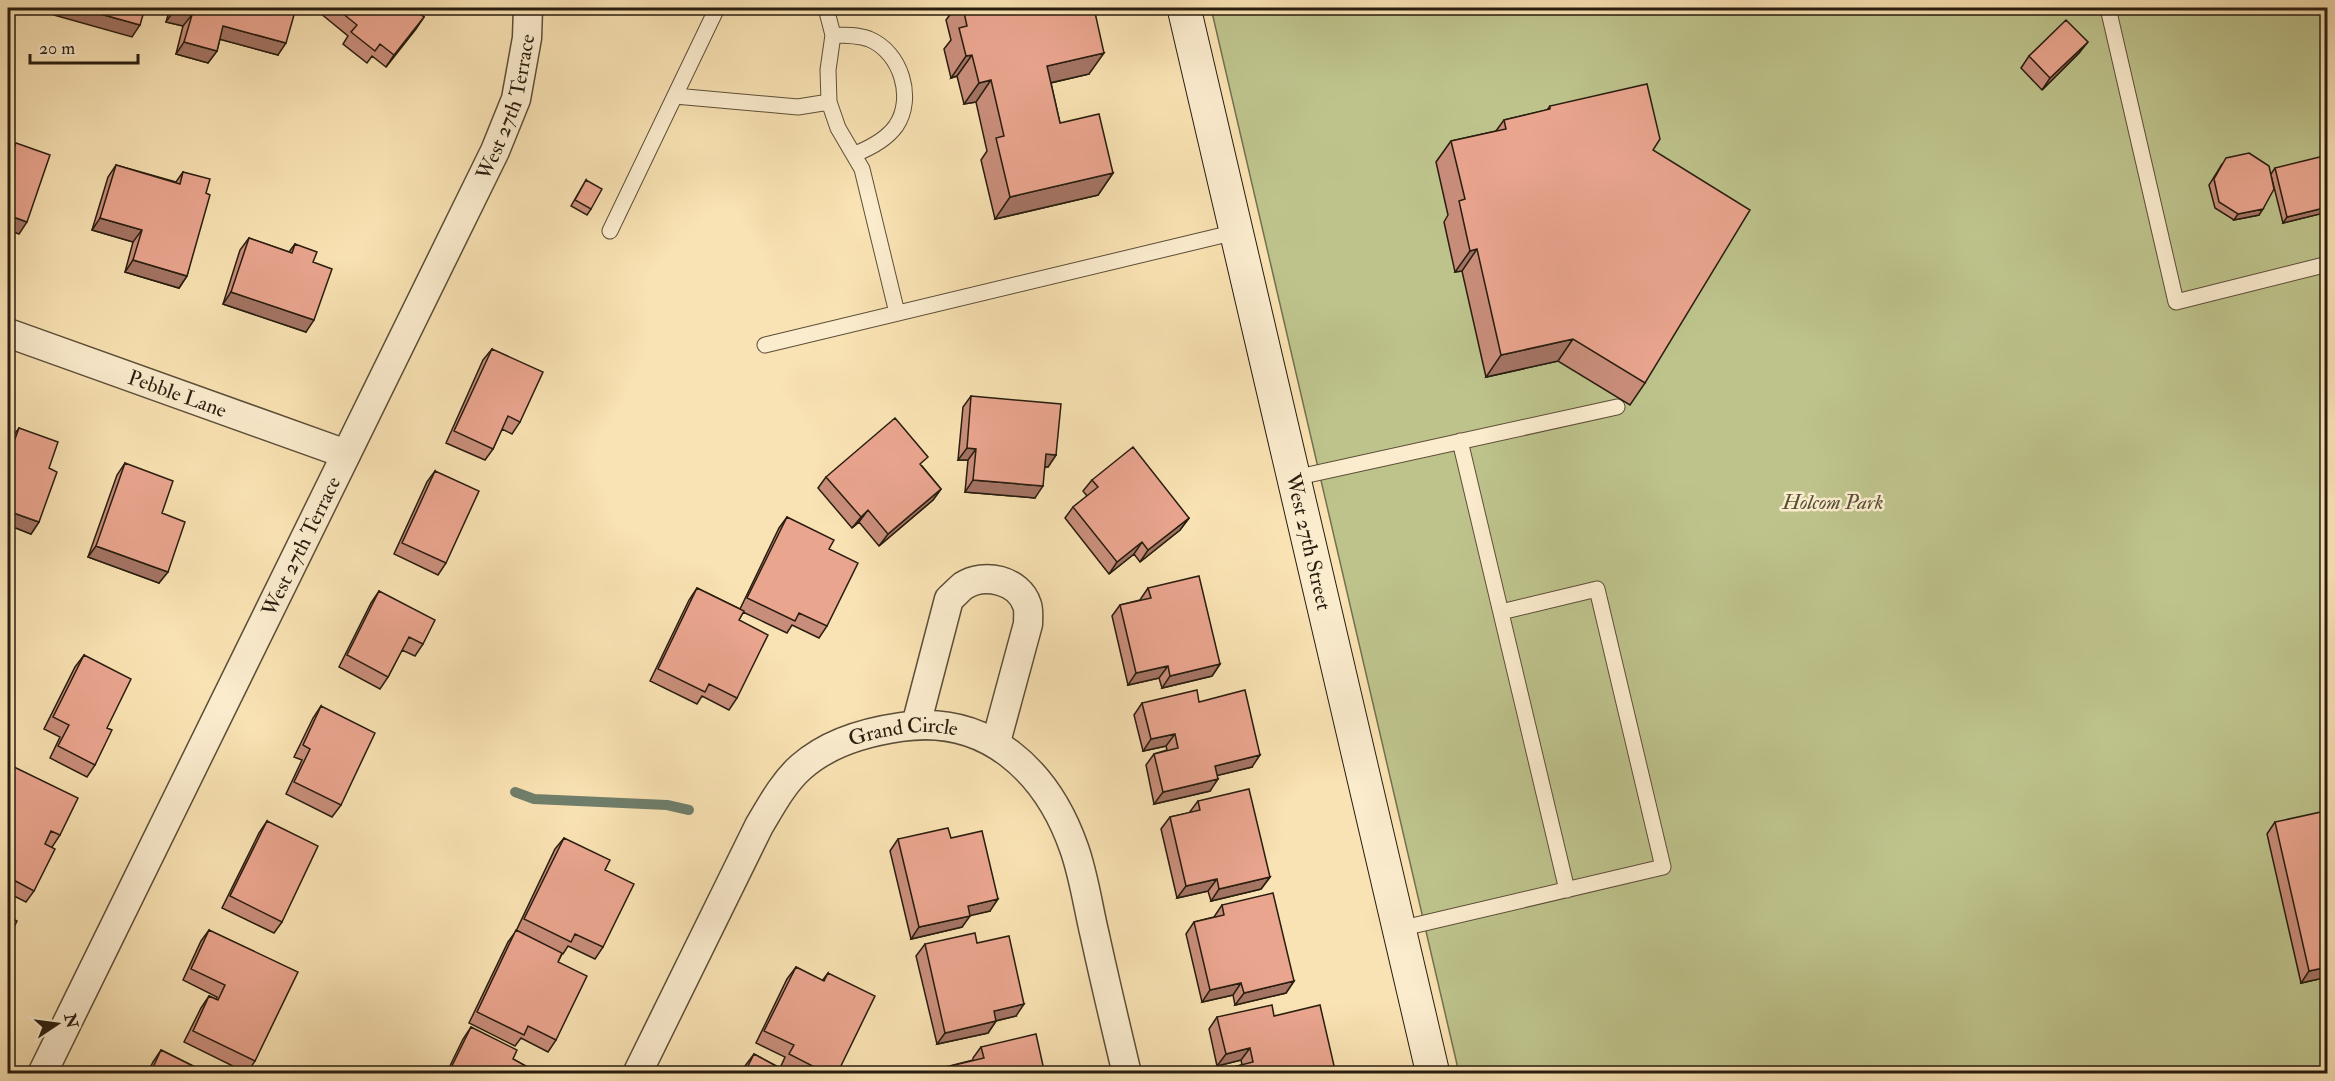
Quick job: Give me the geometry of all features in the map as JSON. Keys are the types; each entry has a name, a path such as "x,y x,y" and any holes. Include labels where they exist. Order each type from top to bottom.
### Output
{"street":[{"name":"West 27th Terrace","path":"42,1074 495,151 516,99 527,38 528,8"},
{"name":"West 27th Street","path":"1184,8 1433,1074"},
{"name":"Pebble Lane","path":"8,333 346,454"},
{"path":"916,725 949,599 964,585 984,579 1000,581 1017,589 1028,605 1028,624 996,742"},
{"name":"Grand Circle","path":"637,1074 759,826 780,793 801,767 835,746 871,731 916,725 957,729 996,742 1024,764 1053,802 1074,849 1127,1074"}],"lane":[{"path":"610,231 717,8"},
{"path":"826,8 832,35 828,70 829,102 838,128 862,169 897,313"},
{"path":"2108,8 2176,302 2328,264"},
{"path":"832,35 852,35 881,45 900,71 904,87 904,107 897,125 885,138 855,154"},
{"path":"675,96 798,107 829,102"},
{"path":"765,345 1236,232"},
{"path":"1293,478 1617,407"},
{"path":"1460,441 1568,890"},
{"path":"1399,929 1663,867 1597,589 1501,612"}],"green space":[{"name":"Holcom Park","path":"1211,8 2327,8 2327,1073 1459,1073"}],"building":[{"path":"79,8 145,8 140,25"},
{"path":"175,8 296,8 286,43 223,26 217,51 184,42 192,15 174,10"},
{"path":"336,8 412,8 424,17 394,55 380,44 375,51 351,32 357,25"},
{"path":"963,8 1094,8 1104,53 1047,66 1060,123 1099,114 1113,173 1010,197 996,138 1004,136 991,80 979,83 972,55 966,56 959,28 967,26"},
{"path":"2066,20 2088,42 2050,78 2029,56"},
{"path":"1647,84 1660,139 1653,150 1750,210 1645,383 1573,339 1501,355 1477,249 1470,251 1459,201 1465,199 1451,141 1506,129 1504,120 1550,109 1550,106"},
{"path":"16,143 50,155 27,222 8,215 8,145 14,147"},
{"path":"2249,153 2269,166 2274,189 2263,209 2238,214 2219,202 2214,179 2226,158"},
{"path":"2328,155 2328,207 2287,217 2275,168"},
{"path":"116,165 180,184 183,172 210,179 206,193 210,195 187,276 133,260 142,230 100,218"},
{"path":"586,180 602,189 591,209 575,200"},
{"path":"249,238 292,253 295,244 317,252 313,262 332,269 314,320 231,292"},
{"path":"492,349 543,372 520,422 508,416 493,449 454,431"},
{"path":"971,396 1061,404 1056,455 1046,454 1043,486 973,480 976,449 967,448"},
{"path":"895,418 928,457 920,464 941,489 888,534 868,510 861,517 826,477"},
{"path":"19,428 58,442 49,468 57,472 39,522 8,511 8,455"},
{"path":"1133,447 1189,518 1148,550 1142,542 1117,562 1073,507 1098,487 1092,480"},
{"path":"125,463 173,481 162,513 185,522 168,572 96,546"},
{"path":"435,471 479,491 446,563 402,543"},
{"path":"787,517 834,540 829,549 858,563 827,626 799,613 795,621 747,598"},
{"path":"1199,576 1220,664 1170,676 1168,666 1136,673 1120,605 1151,598 1148,588"},
{"path":"697,588 744,611 739,620 768,635 737,698 709,684 705,692 658,669"},
{"path":"379,591 435,620 423,644 409,637 388,677 347,655"},
{"path":"84,655 131,679 107,728 112,730 95,765 58,746 69,725 53,717"},
{"path":"1197,690 1199,702 1245,690 1260,755 1215,766 1218,779 1163,792 1154,754 1178,748 1175,734 1151,739 1142,703"},
{"path":"321,706 375,733 341,805 294,782 310,749 303,745"},
{"path":"12,766 78,798 60,835 51,831 45,844 55,849 34,891 8,877 8,775"},
{"path":"1249,789 1270,877 1219,889 1217,879 1186,886 1170,817 1200,810 1198,801"},
{"path":"2321,812 2328,840 2328,899 2321,900 2328,927 2328,967 2309,971 2275,822"},
{"path":"267,821 318,846 282,922 230,896"},
{"path":"948,828 951,838 982,831 998,899 968,906 970,916 919,927 898,839"},
{"path":"564,838 610,860 605,870 634,884 603,947 575,934 571,942 524,919"},
{"path":"1273,893 1294,981 1244,993 1241,983 1210,990 1194,922 1224,915 1222,905"},
{"path":"8,916 17,921 8,939"},
{"path":"209,930 298,972 255,1061 193,1031 209,996 218,1000 225,985 191,969"},
{"path":"516,930 562,953 558,962 587,976 556,1040 528,1026 524,1035 477,1012"},
{"path":"975,933 977,943 1009,936 1024,1004 994,1011 996,1021 945,1033 925,944"},
{"path":"796,967 824,981 828,973 875,996 837,1074 828,1074 789,1054 794,1045 764,1031"},
{"path":"1272,1005 1274,1016 1320,1005 1335,1070 1319,1074 1230,1074 1229,1068 1253,1062 1250,1048 1226,1054 1217,1017"},
{"path":"471,1027 517,1050 513,1059 540,1074 448,1074"},
{"path":"1036,1034 1044,1070 1031,1074 939,1074 938,1069 984,1058 981,1047"},
{"path":"161,1050 209,1074 150,1074"},
{"path":"754,1054 791,1074 744,1074"}],"waterway":[{"path":"515,792 534,799 667,805 689,810"}]}
